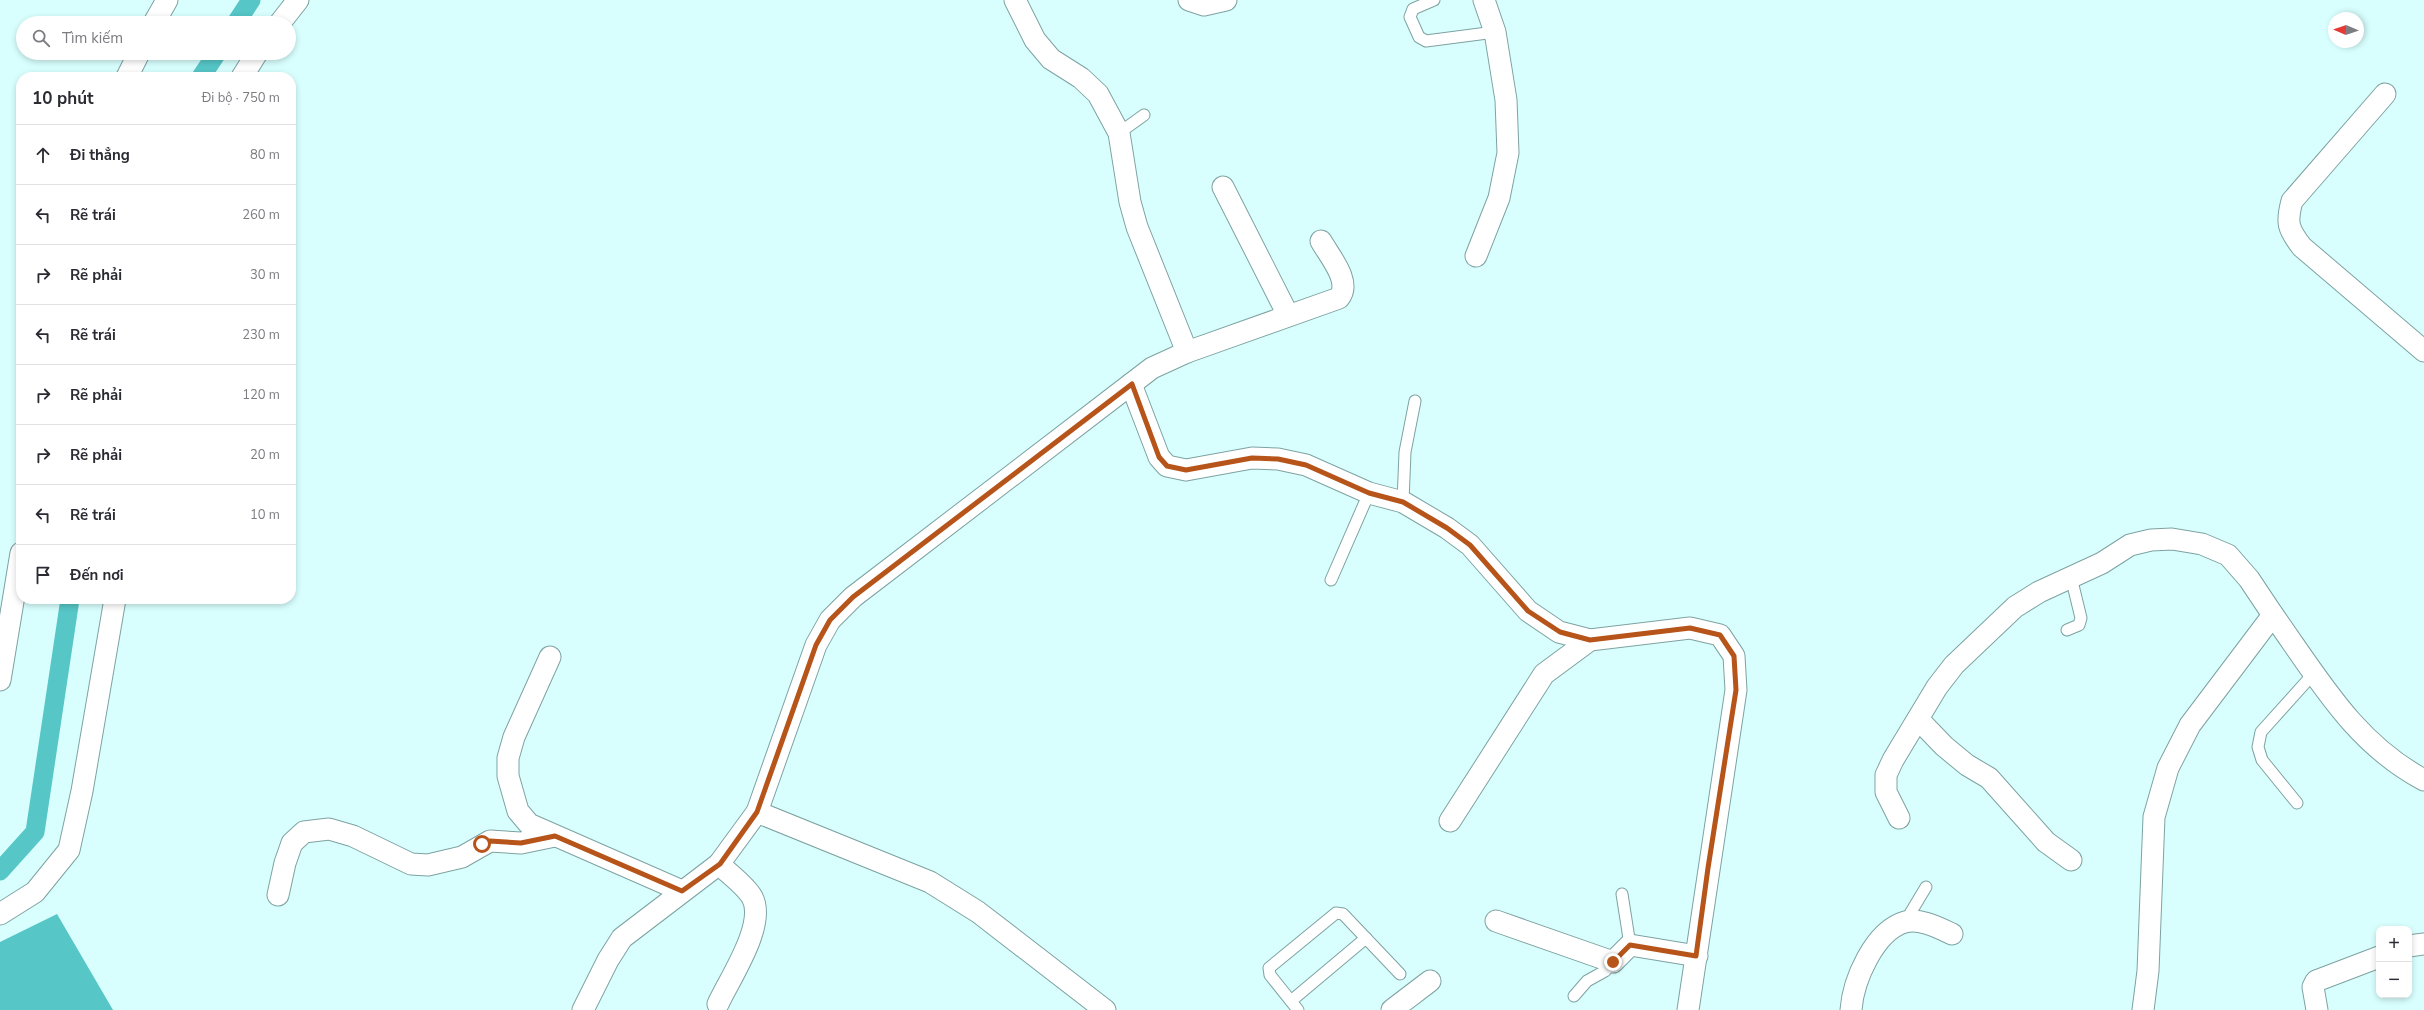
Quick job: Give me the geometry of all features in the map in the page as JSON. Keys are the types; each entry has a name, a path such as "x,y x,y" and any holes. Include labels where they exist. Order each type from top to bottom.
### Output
{"street":[{"path":"158,16 168,0"},
{"path":"285,16 298,0"},
{"path":"1015,0 1035,40 1051,59 1081,78 1098,94 1119,133 1130,202 1137,227 1187,352"},
{"path":"1189,0 1204,5 1226,0"},
{"path":"1476,256 1499,198 1508,153 1506,100 1495,32 1484,0"},
{"path":"129,72 135,60"},
{"path":"245,72 253,60"},
{"path":"2385,94 2292,201 2287,217 2290,232 2302,247 2424,351"},
{"path":"1223,187 1288,315"},
{"path":"583,1010 608,960 622,938 682,891 720,864 757,812 816,645 830,620 853,597 1152,368 1187,352 1339,298 1345,292 1344,283 1321,241"},
{"path":"1132,384 1159,457 1167,466 1186,470 1252,458 1278,459 1306,465 1369,493 1403,502 1447,528 1470,545 1528,611 1560,632 1590,640 1690,628 1720,635 1734,656 1736,690 1708,868 1688,1010"},
{"path":"1899,818 1886,792 1886,775 1937,687 1954,665 2015,607 2039,592 2102,563 2130,545 2151,540 2172,539 2202,544 2228,555 2248,579 2338,707 2366,740 2398,767 2424,780"},
{"path":"0,680 16,583"},
{"path":"0,914 35,892 69,850 82,791 114,604"},
{"path":"2144,1010 2148,971 2154,817 2168,768 2190,725 2273,615"},
{"path":"1450,821 1544,674 1590,640"},
{"path":"550,656 514,737 508,758 508,776 518,811 529,824 682,891"},
{"path":"1918,719 1944,746 1967,765 1989,778 2046,842 2071,860"},
{"path":"757,812 930,882 978,912 1104,1010"},
{"path":"278,895 292,843 304,832 329,829 353,836 411,864 428,865 462,857 490,841 521,843 555,836"},
{"path":"718,1004 755,927 757,912 751,896 720,864"},
{"path":"1496,921 1613,962 1630,945 1696,956"},
{"path":"1851,1010 1852,995 1868,954 1890,931 1905,922 1923,922 1952,934"},
{"path":"2412,946 2424,944"},
{"path":"2317,1010 2313,987 2316,981 2376,958"},
{"path":"1392,1010 1430,981"}],"lane":[{"path":"1434,0 1413,9 1410,17 1419,37 1426,41 1495,32"},
{"path":"1119,133 1144,115"},
{"path":"1403,502 1405,452 1415,401"},
{"path":"1331,580 1369,493"},
{"path":"2067,630 2079,625 2081,618 2071,577"},
{"path":"2297,803 2262,760 2258,747 2261,732 2314,673"},
{"path":"1905,922 1926,887"},
{"path":"1622,894 1630,945"},
{"path":"1366,938 1294,1006 1270,975 1269,968 1336,913 1343,914 1366,938 1400,974"},
{"path":"1574,996 1587,981 1604,971 1613,962"}],"water":[{"path":"57,914 113,1010 0,1010 0,942"}],"waterway":[{"path":"241,16 251,0"},
{"path":"204,72 212,60"},
{"path":"0,871 35,832 69,604"}],"route":[{"path":"482,844 490,841 521,843 555,836 682,891 707,874 720,864 757,812 816,645 830,620 853,597 1132,384 1159,457 1167,466 1186,470 1220,462 1252,458 1278,459 1306,465 1369,493 1403,502 1447,528 1470,545 1528,611 1560,632 1590,640 1690,628 1720,635 1734,656 1736,690 1708,868 1696,956 1630,945 1613,962"}]}
